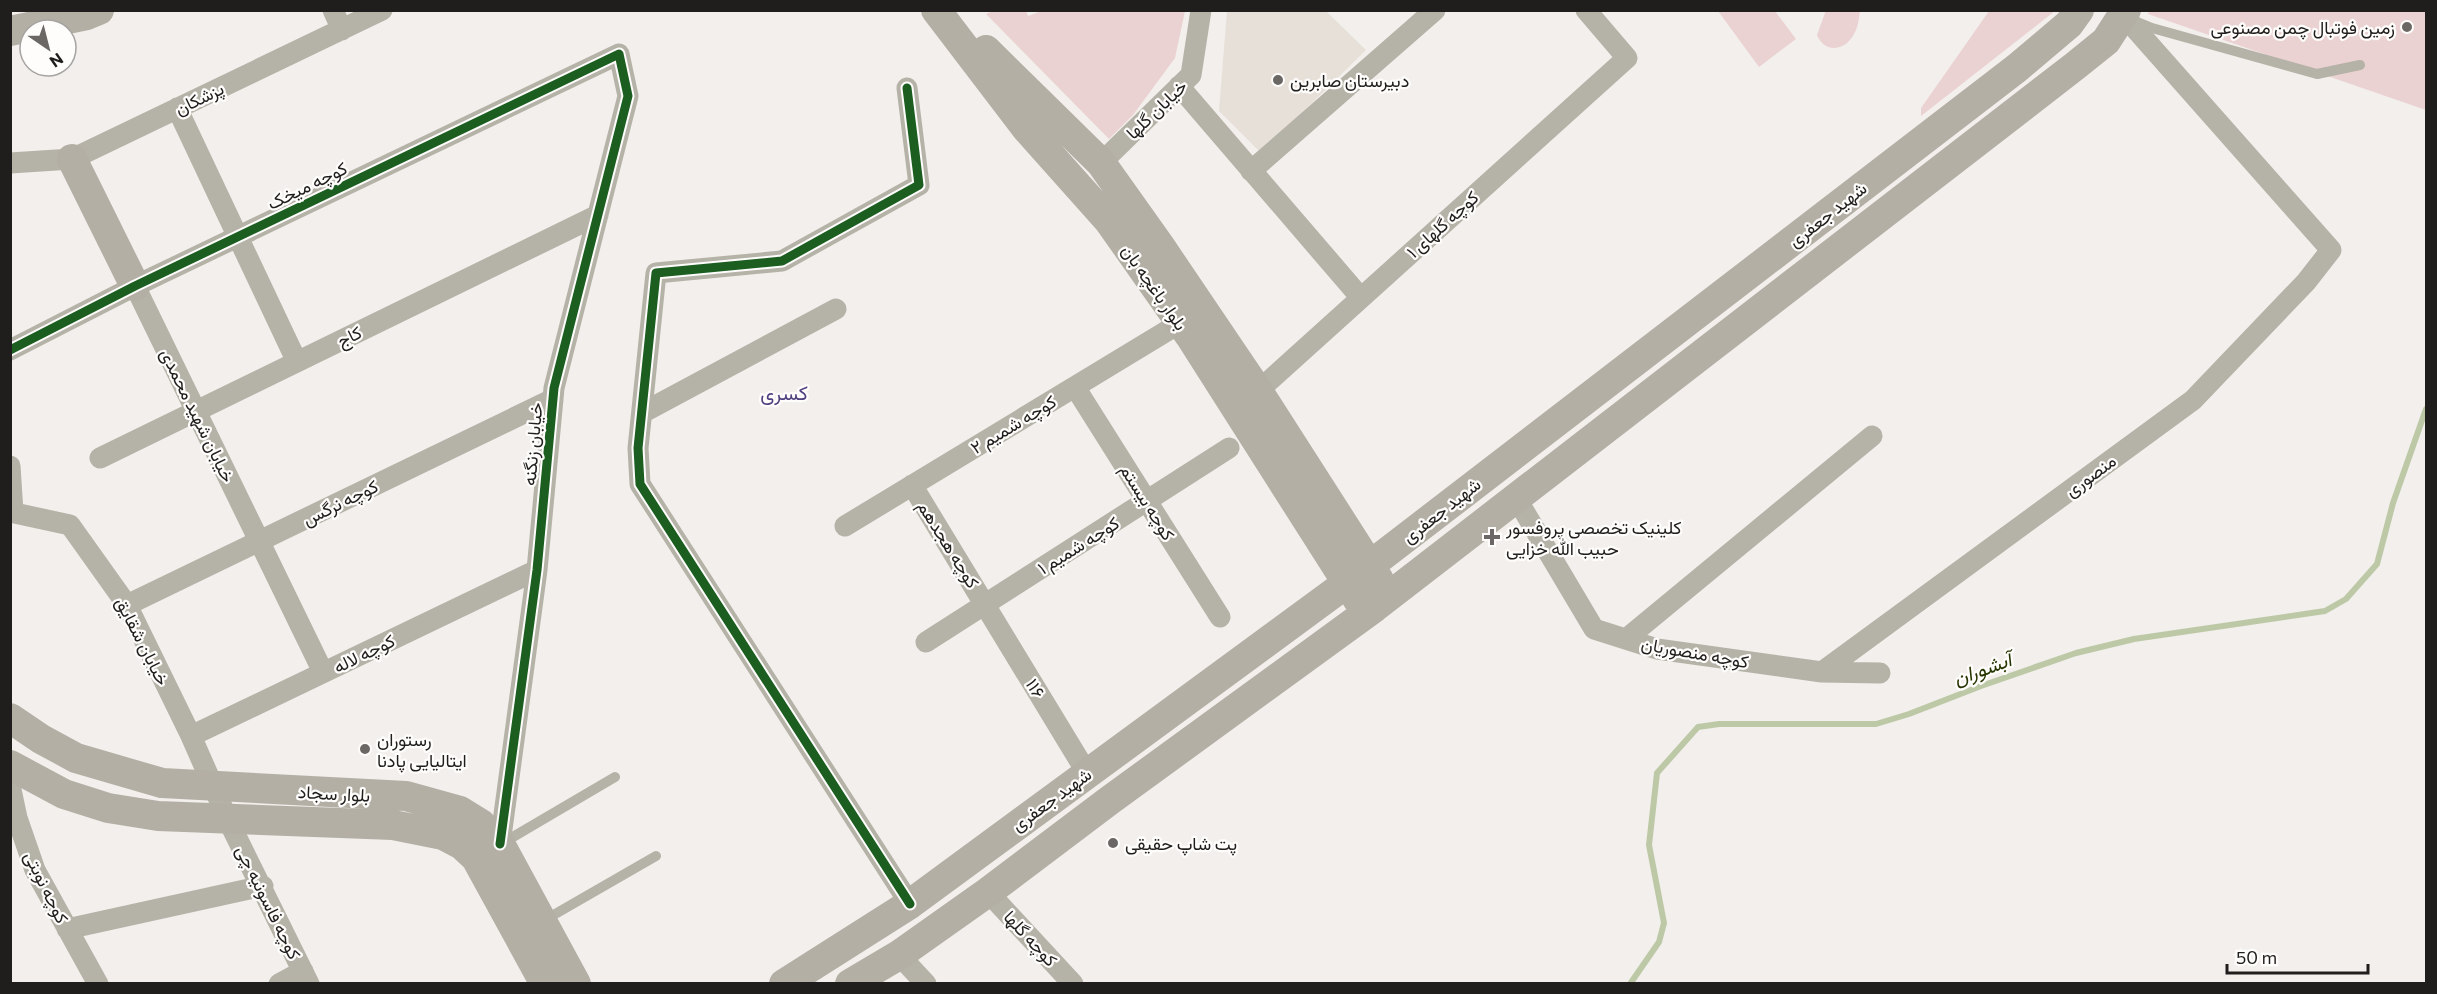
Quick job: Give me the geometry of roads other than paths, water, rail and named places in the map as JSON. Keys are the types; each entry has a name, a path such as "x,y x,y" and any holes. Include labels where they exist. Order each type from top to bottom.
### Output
{"main road":[{"path":"10,31 87,15 99,10"},
{"name":"بلوار باغچه بان","path":"936,10 1026,129 1109,221 1351,563"},
{"name":"بلوار باغچه بان","path":"945,10 1101,163 1258,391 1351,563"},
{"name":"شهید جعفری","path":"784,984 910,904 1087,773 1351,563 2017,68 2069,24 2079,10"},
{"name":"شهید جعفری","path":"850,984 899,955 988,892 1366,613 2083,60 2106,41 2125,13"},
{"name":"خیابان شهید محمدی","path":"72,159 135,286"},
{"path":"1351,563 1389,595"},
{"path":"1351,563 1366,613"},
{"name":"بلوار سجاد","path":"10,718 41,739 76,758 162,783 406,796 460,811 482,825 488,851 545,984"},
{"name":"بلوار سجاد","path":"10,765 64,794 108,808 158,816 393,825 443,835 462,845 488,851 542,921 576,984"}],"street":[{"path":"333,10 342,30"},
{"name":"پزشکان","path":"10,163 72,159 382,10"},
{"name":"خیابان گلها","path":"1101,163 1191,75 1201,10"},
{"path":"1251,171 1435,10"},
{"name":"کوچه گلهای ۱","path":"1258,391 1627,58 1586,10"},
{"name":"منصوری","path":"1822,672 2193,400 2306,282 2331,250 2125,13"},
{"name":"خیابان زنگنه","path":"488,851 537,570 552,399 628,96 619,54"},
{"name":"کوچه میخک","path":"10,350 135,286 619,54"},
{"path":"1179,86 1361,298"},
{"path":"907,88 919,185 782,261 656,273 638,448 640,484 910,904"},
{"path":"177,108 297,362"},
{"name":"کاج","path":"100,458 598,215"},
{"name":"خیابان شهید محمدی","path":"135,286 323,672"},
{"path":"642,413 836,309"},
{"name":"کوچه شمیم ۲","path":"845,525 1180,323"},
{"name":"کوچه بیستم","path":"1075,387 1220,617"},
{"name":"کوچه نرگس","path":"127,604 552,399"},
{"path":"1626,639 1872,436"},
{"name":"کوچه شمیم ۱","path":"926,642 1229,448"},
{"path":"10,466 12,512"},
{"name":"کوچه هجدهم","path":"912,485 986,604"},
{"name":"کوچه منصوریان","path":"1515,496 1594,629 1657,649 1822,672 1880,673"},
{"name":"خیابان شقایق","path":"12,512 70,525 127,604 214,786"},
{"name":"کوچه لاله","path":"191,736 537,570"},
{"name":"۱۱۶","path":"986,604 1087,773"},
{"name":"کوچه نوبتی","path":"10,785 17,818 35,870 98,984"},
{"name":"کوچه فاسونیه چی","path":"214,786 228,820 306,977"},
{"path":"67,929 262,886"},
{"name":"کوچه گلها","path":"988,892 1073,984"},
{"path":"899,955 926,984"},
{"path":"279,984 306,977"}],"lane":[{"path":"2125,13 2152,28 2317,74 2360,65"},
{"path":"488,851 615,777"},
{"path":"542,921 656,856"}],"waterway":[{"name":"آبشوران","path":"1630,984 1659,942 1664,923 1649,845 1657,773 1698,727 1719,724 1876,724 2076,653 2134,639 2325,611 2346,599 2377,564 2393,503 2426,409"}],"place":[{"name":"زمین فوتبال چمن مصنوعی","path":"2407,27"},
{"name":"دبیرستان صابرین","path":"1278,80"},
{"name":"کلینیک تخصصی پروفسور حبیب الله خزایی","path":"1492,537"},
{"name":"رستوران ایتالیایی پادنا","path":"365,749"},
{"name":"پت شاپ حقیقی","path":"1113,843"}],"district":[{"name":"کسری","path":"784,392"}]}
